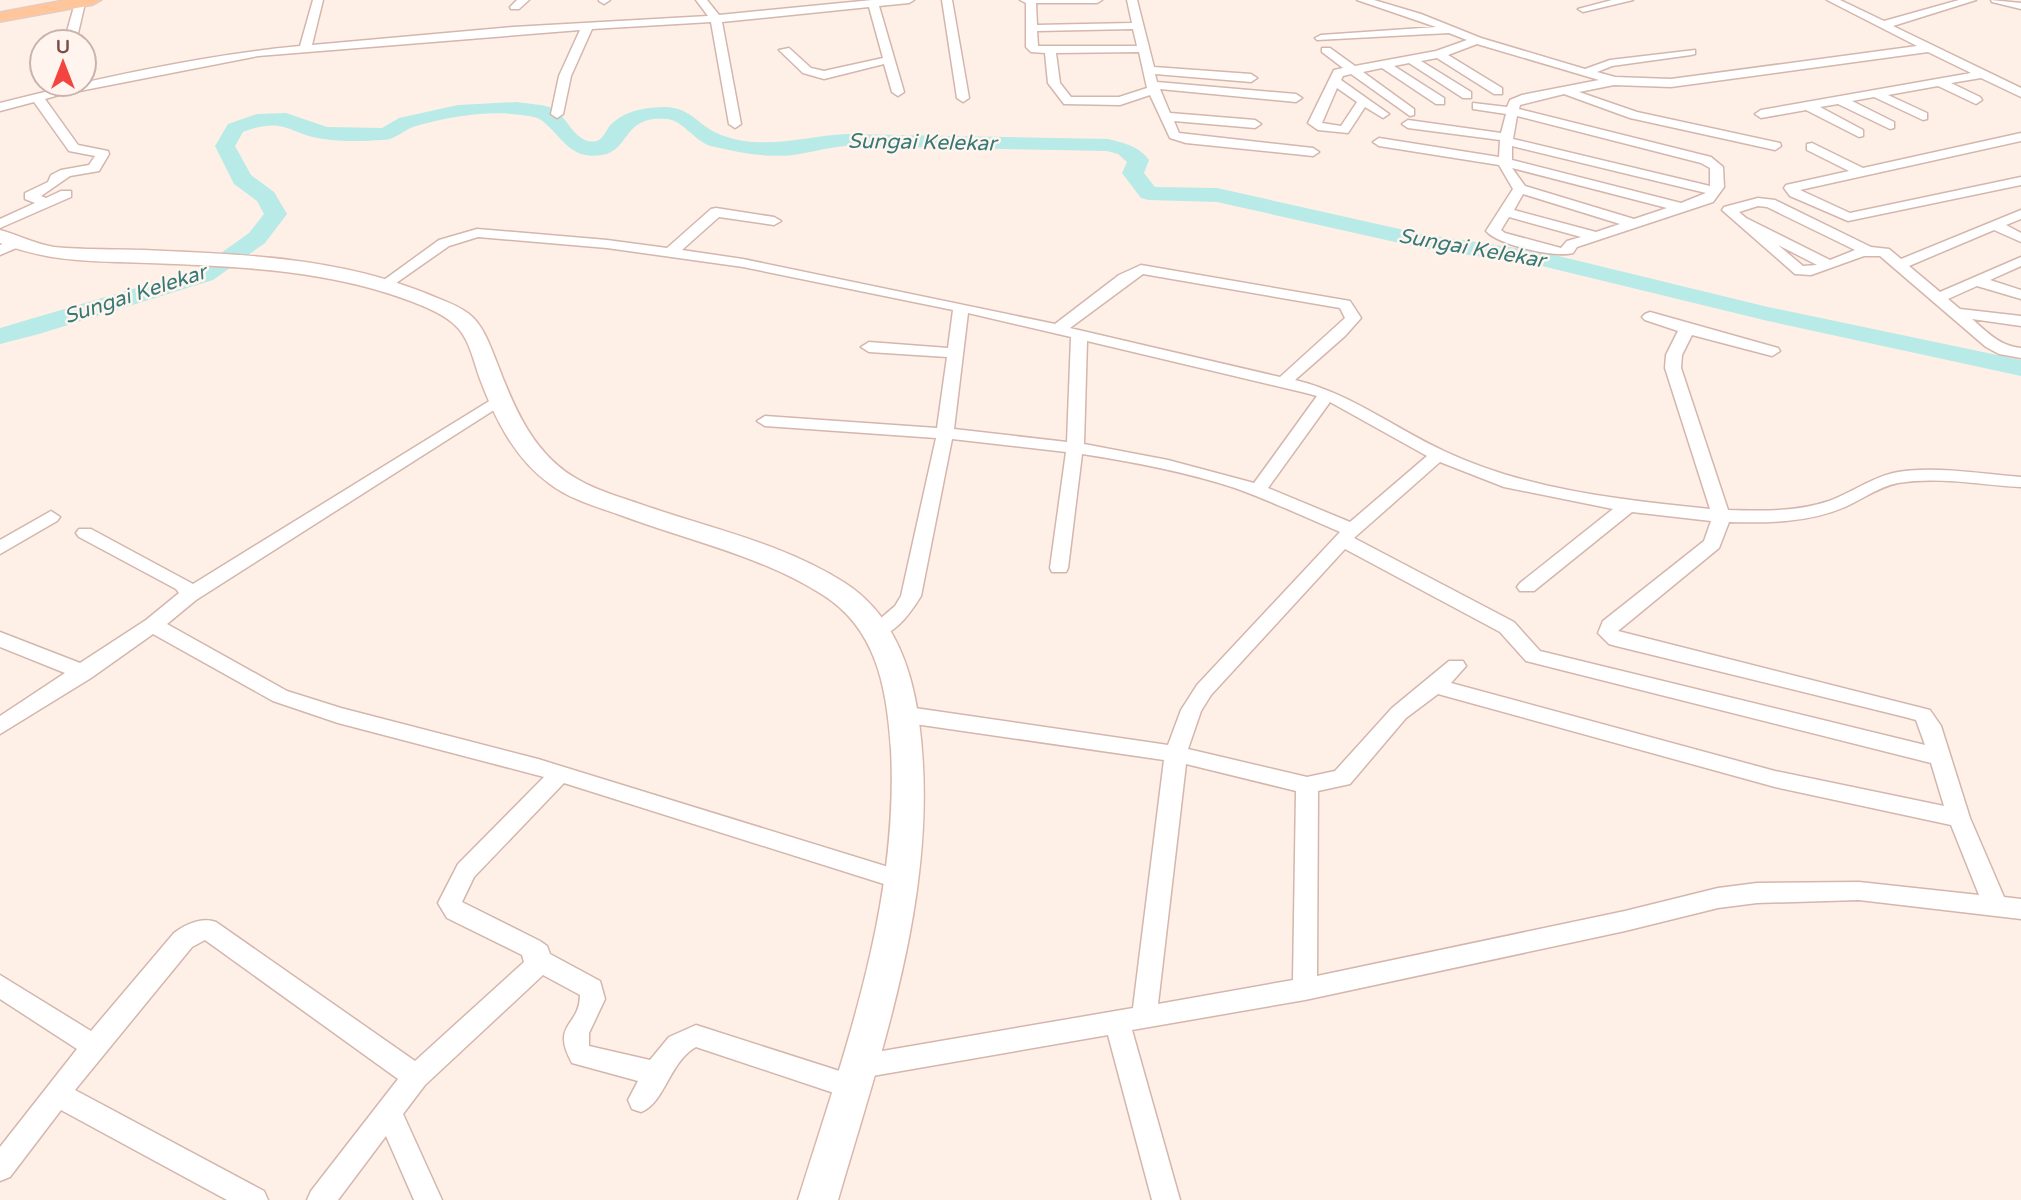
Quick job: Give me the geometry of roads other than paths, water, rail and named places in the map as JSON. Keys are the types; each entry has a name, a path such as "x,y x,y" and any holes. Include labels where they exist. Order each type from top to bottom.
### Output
{"main road":[{"path":"0,10 56,0"},
{"path":"0,17 87,1"}],"street":[{"path":"305,48 318,0"},
{"path":"701,0 716,19 735,124"},
{"path":"98,81 258,53 305,48 716,19 909,0"},
{"path":"947,0 963,99"},
{"path":"1025,0 1097,0"},
{"path":"1132,0 1153,88 1171,132 1179,137 1313,152"},
{"path":"1362,0 1422,18 1477,40 1614,81"},
{"path":"1583,9 1628,0"},
{"path":"1832,0 2021,92"},
{"path":"1884,25 1971,0"},
{"path":"1996,0 2021,6"},
{"path":"76,28 87,1"},
{"path":"1031,1 1032,49 1142,49"},
{"path":"873,3 898,92"},
{"path":"1031,28 1139,26"},
{"path":"557,114 565,76 587,27"},
{"path":"1451,30 1324,44 1409,118 1506,139 1714,191"},
{"path":"1363,101 1347,129 1315,125 1338,73 1439,54 1477,40"},
{"path":"1634,224 1520,189 1505,167 1506,139 1512,111 1518,101 1614,81 1671,82 1930,48"},
{"path":"785,50 807,71 824,75 888,60"},
{"path":"1050,51 1054,83 1068,101 1120,101 1153,88 1296,98"},
{"path":"1586,73 1610,63 1691,52"},
{"path":"1439,54 1498,91"},
{"path":"1410,59 1467,95"},
{"path":"1384,64 1440,101"},
{"path":"1148,70 1251,78"},
{"path":"1761,114 1984,74"},
{"path":"1333,80 1383,114"},
{"path":"1940,82 1976,100"},
{"path":"1564,91 1634,115 1775,146"},
{"path":"1876,94 1923,116"},
{"path":"0,107 33,98"},
{"path":"38,98 74,148 103,153 94,168 66,173 56,178 53,184 30,196 46,203"},
{"path":"1840,100 1889,125"},
{"path":"1810,106 1858,133"},
{"path":"1478,107 1512,111 1712,162 1716,167 1717,187 1705,201 1572,244 1561,252 1493,232 1520,189"},
{"path":"1165,116 1255,124"},
{"path":"2021,137 1794,186 1792,190 1848,217 2021,181"},
{"path":"1379,142 1505,162 1680,208"},
{"path":"1812,147 1860,172"},
{"path":"0,224 66,194"},
{"path":"1866,250 1807,271 1794,268 1729,210 1758,202 1770,203 1866,250 1884,251 1997,347 2021,353"},
{"path":"670,253 716,212 774,221"},
{"path":"1506,212 1595,236"},
{"path":"1901,264 2021,214"},
{"path":"1994,225 2021,238"},
{"path":"384,285 443,243 477,233 670,253 743,263 961,307 1327,394 1438,455 1510,484 1628,506 1721,516 1771,517 1798,514 1837,504 1873,485 1896,478 1921,475 2017,482 2021,499"},
{"path":"5,243 54,253 234,263 307,271 384,285 422,298 463,321 474,335 499,400 518,435 535,457 560,480 640,514 778,560 813,576 855,605 877,630 889,654 898,683 908,802 903,881 856,1077 818,1200"},
{"path":"1940,297 2021,261"},
{"path":"1056,331 1107,294 1130,272 1141,270 1346,304 1353,318 1284,383"},
{"path":"1977,281 2021,295"},
{"path":"877,630 902,611 911,596 945,433 961,307"},
{"path":"1957,313 2021,321"},
{"path":"1650,317 1773,351"},
{"path":"1686,328 1674,355 1673,368 1721,516 1713,544 1610,626 1610,635 1916,712 1927,719 1959,818 1995,905"},
{"path":"1059,568 1075,446 1079,336"},
{"path":"869,347 955,353"},
{"path":"1258,490 1327,394"},
{"path":"0,726 84,673 153,625 189,595 499,400"},
{"path":"765,421 945,433 1075,446 1221,478 1258,490 1348,535 1507,627 1533,656 1940,757"},
{"path":"1144,1019 1175,754 1191,710 1204,691 1348,535 1438,455"},
{"path":"1527,587 1628,506"},
{"path":"3,541 51,517"},
{"path":"85,533 184,585 189,595"},
{"path":"153,625 279,696 338,715 560,774 903,881"},
{"path":"0,639 84,673"},
{"path":"901,714 1175,754 1274,775 1307,785 1342,778 1399,713 1456,666"},
{"path":"1435,686 1775,779 1959,818"},
{"path":"321,1200 416,1077 535,967 538,954 531,948 455,911 450,903 466,871 560,774"},
{"path":"1305,989 1307,785"},
{"path":"641,1100 675,1045 684,1037 696,1036 856,1077 1117,1023 1305,989 1731,896 1824,890 1859,891 2021,909"},
{"path":"0,1168 94,1046 183,940 191,934 208,929 416,1077"},
{"path":"538,960 591,989 594,997 590,1009 573,1037 574,1047 580,1055 591,1060 624,1064 657,1074"},
{"path":"0,986 94,1046"},
{"path":"1117,1023 1166,1200"},
{"path":"57,1094 254,1200"},
{"path":"388,1112 428,1200"}],"waterway":[{"name":"Sungai Kelekar","path":"0,336 205,275 257,238 276,214 266,197 242,179 225,146 235,128 257,120 286,119 325,133 386,134 406,122 458,111 517,108 546,113 578,146 599,149 613,141 620,126 638,116 667,113 685,118 693,127 714,140 761,149 799,148 824,141 847,140 1108,145 1125,150 1138,160 1133,173 1149,193 1217,195 1422,241 1542,259 1768,314 2021,368"}]}
